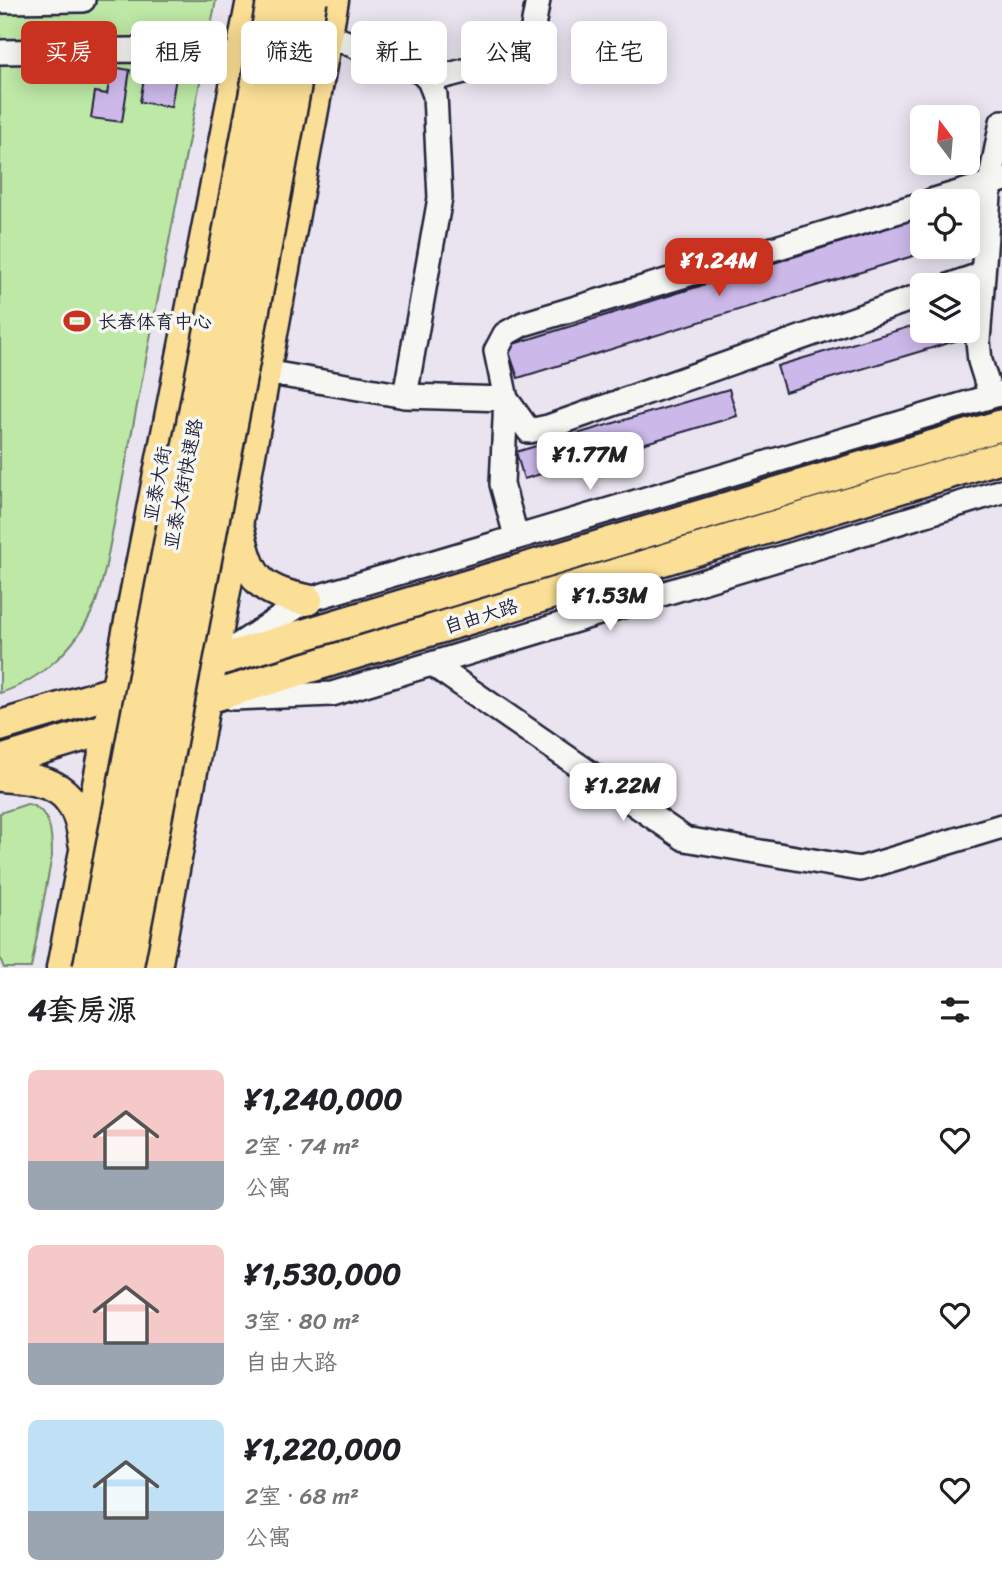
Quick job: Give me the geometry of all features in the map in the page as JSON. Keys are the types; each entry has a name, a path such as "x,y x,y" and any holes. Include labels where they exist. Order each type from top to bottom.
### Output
{"highway":[{"name":"亚泰大街快速路","path":"91,968 275,0"},
{"name":"亚泰大街快速路","path":"125,968 309,0"}],"main road":[{"name":"亚泰大街","path":"248,21 252,0"},
{"path":"329,21 333,0"},
{"name":"亚泰大街","path":"62,968 241,56"},
{"path":"156,968 318,84"},
{"name":"自由大路","path":"0,726 1002,425"},
{"name":"自由大路","path":"0,761 1002,457"},
{"path":"237,522 253,573 274,592 307,600"},
{"path":"0,776 40,780 66,794 74,805 82,827 85,853"}],"street":[{"path":"0,1 83,0"},
{"path":"447,75 515,58 530,43 538,0"},
{"path":"0,52 130,50 241,56"},
{"path":"405,396 440,198 435,95 431,84"},
{"path":"212,663 307,600 997,395 980,361 978,341 982,275 1002,122"},
{"path":"970,189 996,181"},
{"path":"516,536 502,484 506,399 495,351 505,334 523,324 910,208"},
{"path":"506,399 528,431 548,427 910,299"},
{"path":"265,372 405,396 506,399"},
{"path":"205,699 332,694 1002,491"},
{"path":"432,664 685,839 860,869 1002,826"}],"green space":[{"name":"长春体育中心","path":"0,0 216,0 212,21 131,21 131,84 200,84 105,570 87,622 68,648 30,680 0,693"},
{"path":"27,804 41,811 46,817 51,832 52,856 31,968 4,968 0,958 0,813"}],"building":[{"path":"117,68 130,70 122,122 91,118 95,92 107,94 109,84 117,84"},
{"path":"143,84 175,84 171,107 140,102"},
{"path":"910,221 910,257 518,378 507,346"},
{"path":"910,327 910,343 948,343 785,392 777,366"},
{"path":"729,389 737,416 524,479 516,452"}],"place":[{"name":"长春体育中心","path":"77,321"}]}
